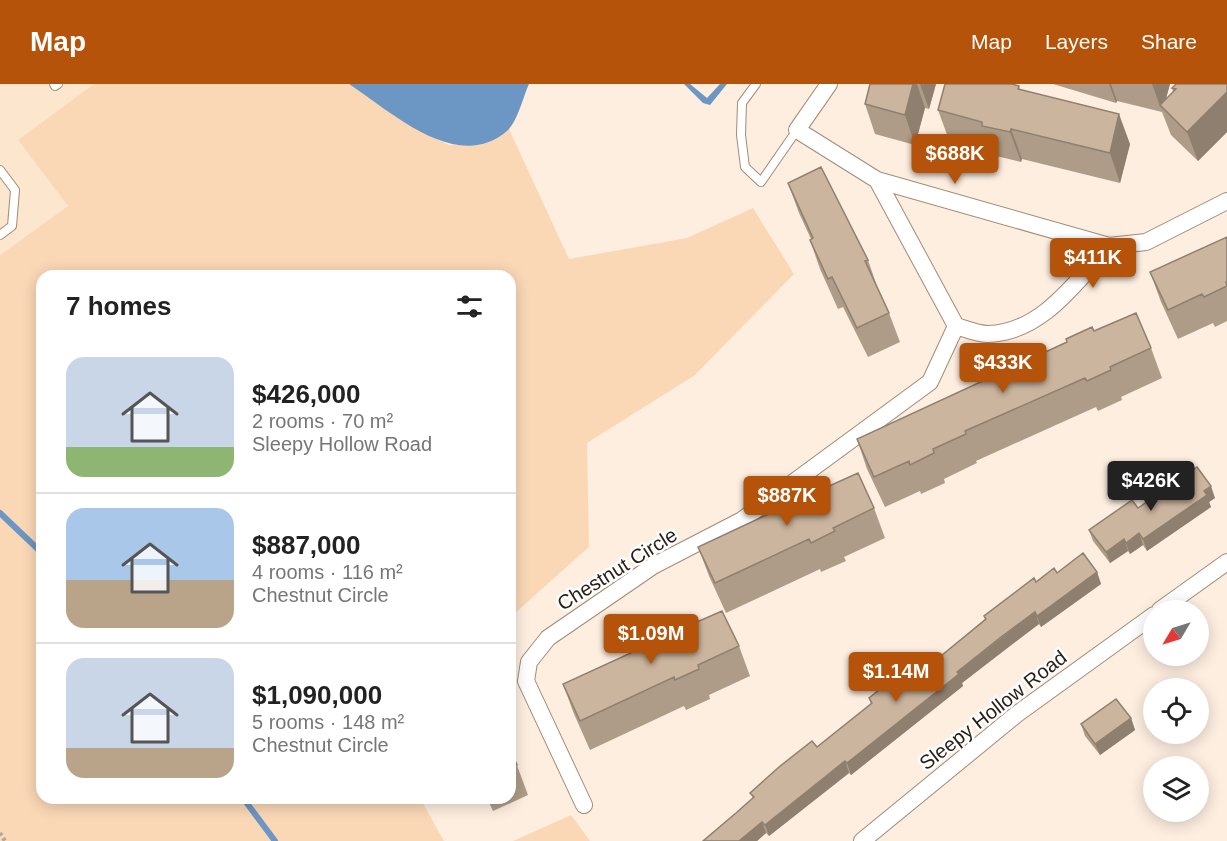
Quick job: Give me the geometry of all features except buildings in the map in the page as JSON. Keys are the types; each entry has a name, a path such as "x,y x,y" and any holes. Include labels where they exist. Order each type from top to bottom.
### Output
{"street":[{"path":"829,84 797,130 877,180 1109,246 1146,242 1227,201"},
{"path":"877,180 956,326 986,334 1017,329 1057,304 1109,246"},
{"name":"Chestnut Circle","path":"584,805 526,681 529,662 548,638 653,566 742,520 930,382 956,326"},
{"path":"1174,600 1227,562"},
{"name":"Sleepy Hollow Road","path":"862,841 1017,714 1143,623"}],"lane":[{"path":"54,84 56,86 58,84"},
{"path":"756,84 742,103 741,135 745,167 761,182 797,130"},
{"path":"0,235 12,226 15,190 1,174"}],"path":[{"path":"0,833 6,841"}],"shaded area":[{"path":"0,84 94,84 19,140 68,206 0,255"},
{"path":"94,84 349,84 420,131 449,145 485,143 509,129 569,259 687,238 753,208 794,274 695,375 587,443 589,547 516,612 516,270 36,270 36,804 423,804 444,841 0,841 0,255 68,206 18,140"},
{"path":"571,815 590,841 513,841"}],"water":[{"path":"349,84 529,84 512,126 489,142 468,146 447,143 426,134 405,123"},
{"path":"684,84 690,84 707,98 720,84 727,84 710,105 703,103"}],"waterway":[{"path":"0,513 36,547"},
{"path":"247,804 275,841"}]}
